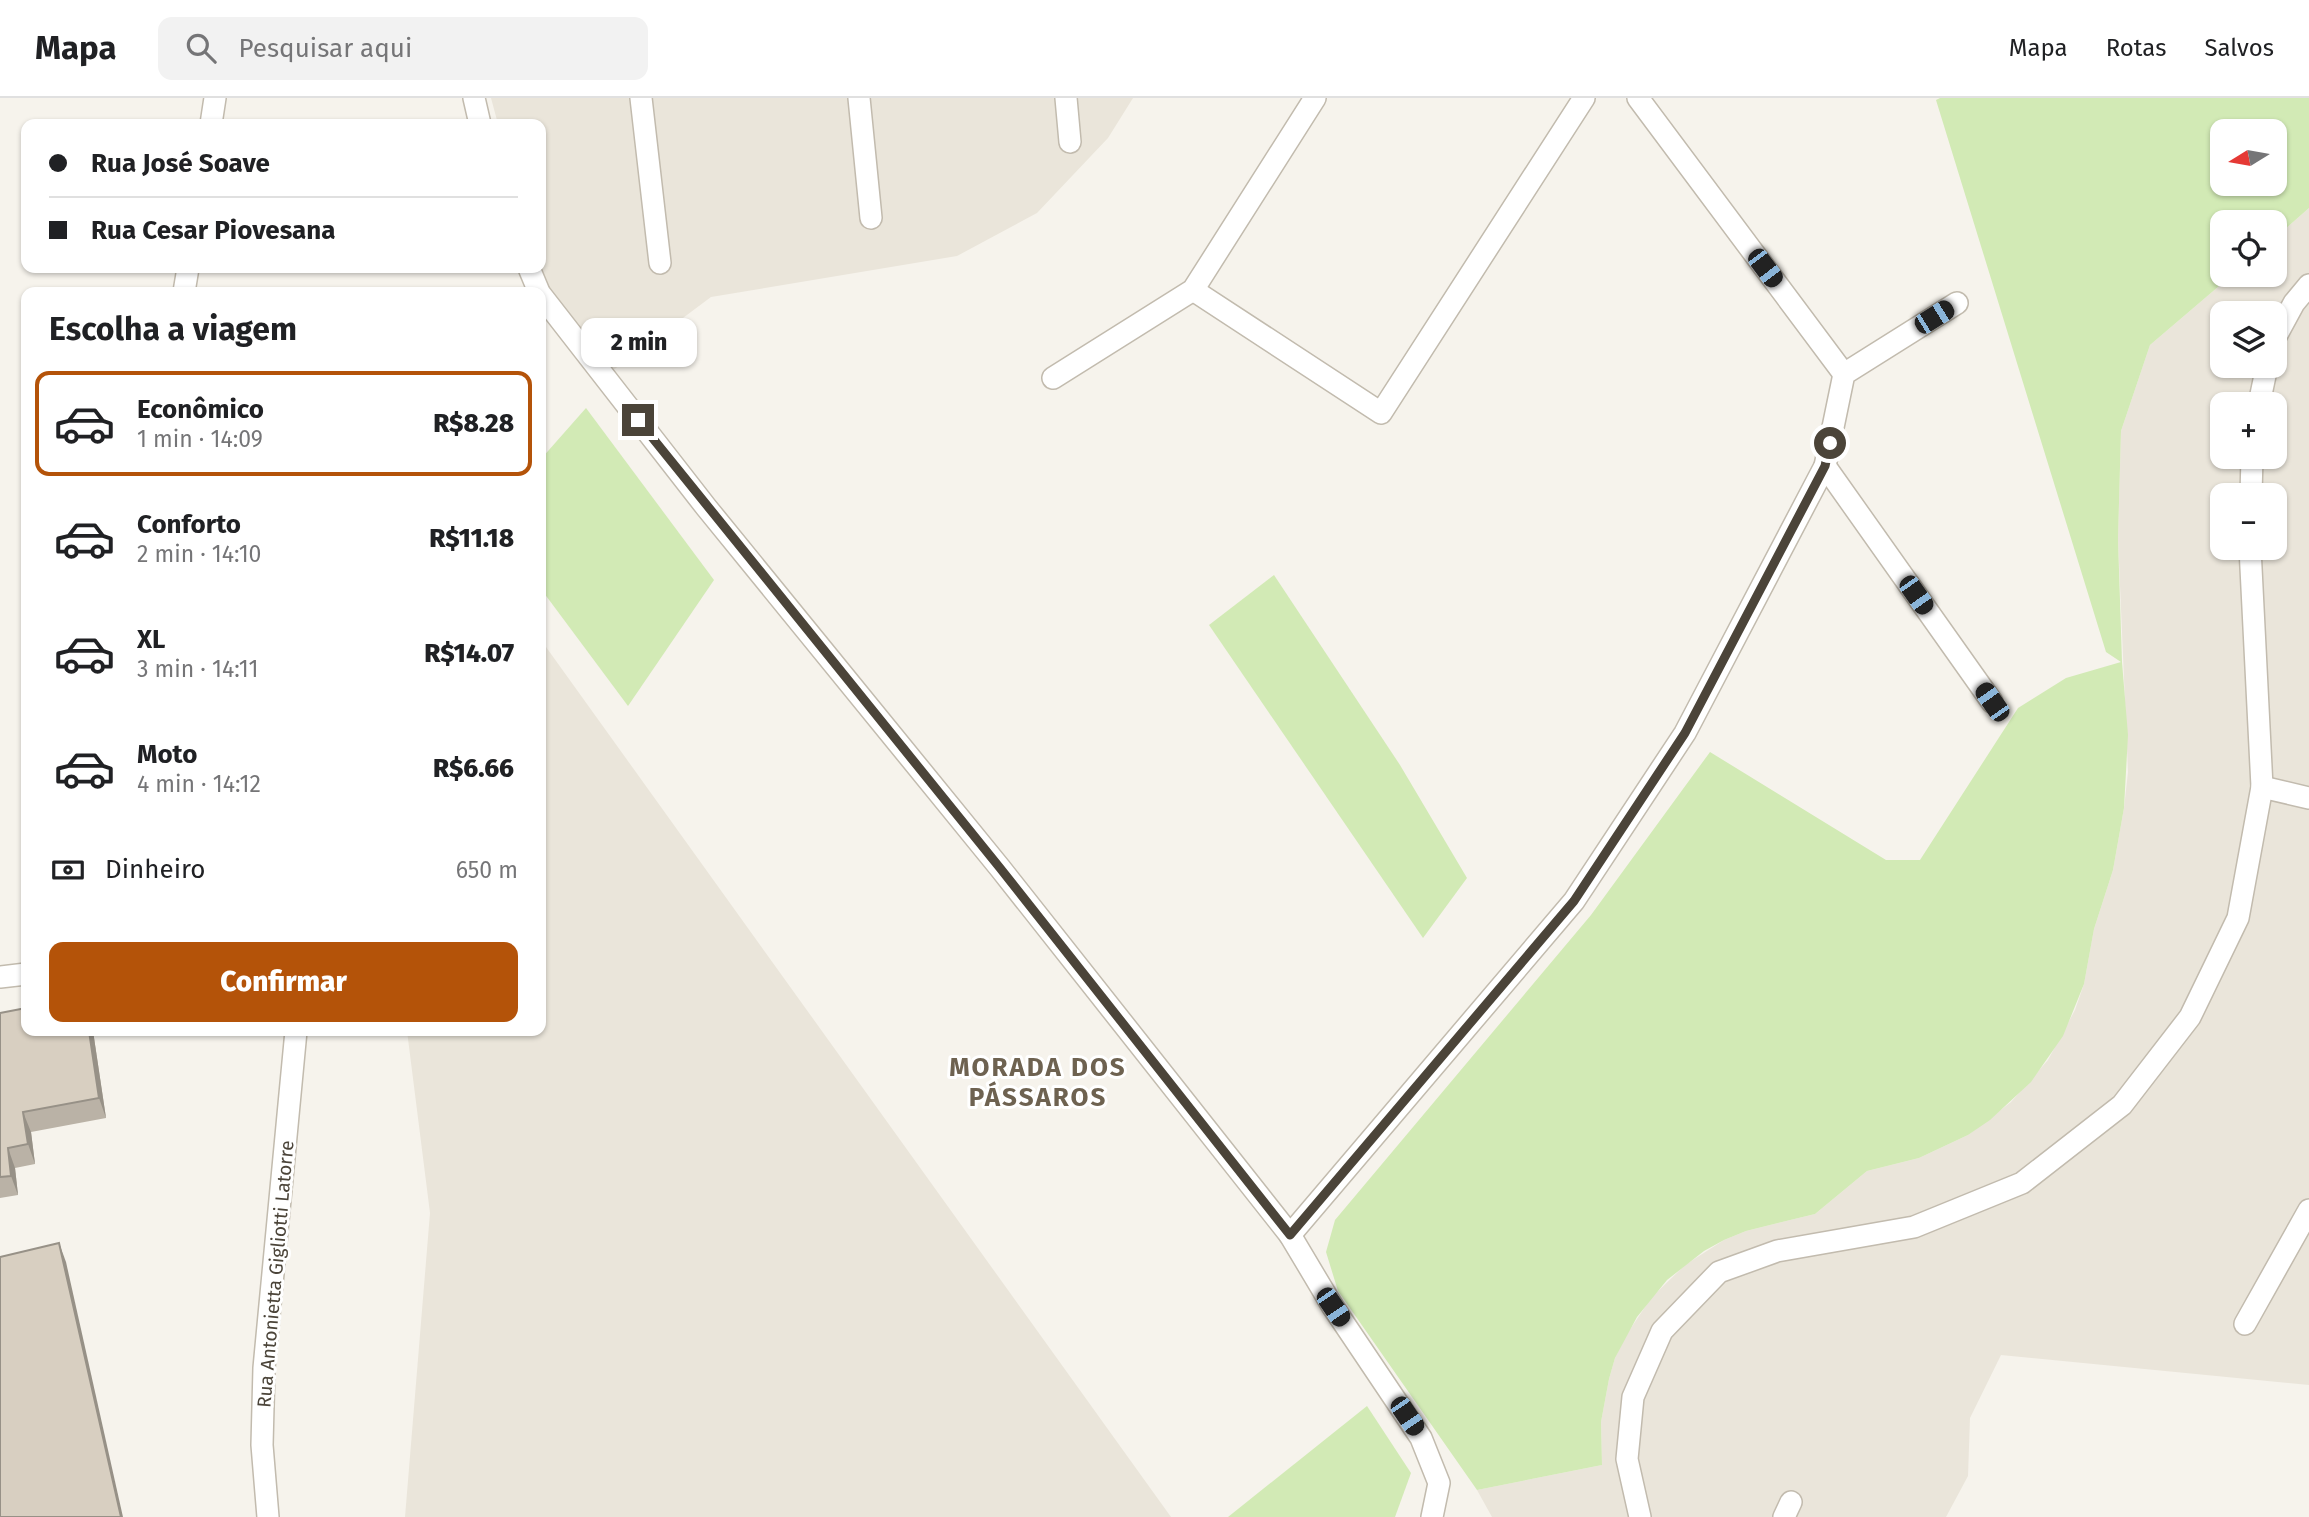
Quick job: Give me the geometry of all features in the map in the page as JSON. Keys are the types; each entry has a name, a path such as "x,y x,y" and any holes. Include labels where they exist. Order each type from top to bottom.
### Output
{"street":[{"path":"212,119 215,98"},
{"path":"474,98 479,119"},
{"path":"641,98 660,263"},
{"path":"859,98 871,218"},
{"path":"1066,98 1070,142"},
{"path":"1053,378 1193,290 1315,98"},
{"path":"1193,290 1381,413 1584,98"},
{"path":"1638,98 1844,374"},
{"path":"2287,316 2309,285"},
{"path":"1290,1235 1574,901 1685,733 1825,466 1844,374 1957,303"},
{"path":"546,307 1000,868 1290,1235 1333,1307 1422,1438 1439,1483 1432,1517"},
{"path":"1825,466 1992,702"},
{"path":"1640,1517 1627,1459 1633,1397 1662,1331 1719,1272 1777,1251 1914,1227 2022,1183 2122,1105 2190,1017 2238,918 2262,787 2251,560"},
{"path":"2262,787 2309,798"},
{"path":"0,977 21,975"},
{"name":"Rua Antonietta Gigliotti Latorre","path":"268,1517 262,1446 264,1367 296,1036"},
{"path":"2245,1324 2309,1210"}],"shaded area":[{"path":"491,98 1133,98 1108,138 1037,213 957,256 711,297 612,371 538,273 546,273 546,119 497,119"},
{"path":"2309,208 2309,1385 2001,1355 1970,1418 1968,1476 1946,1517 1492,1517 1477,1490 1602,1465 1601,1422 1615,1358 1625,1337 1651,1298 1685,1265 1724,1240 1746,1231 1815,1214 1867,1171 1919,1158 1968,1135 2011,1102 2048,1060 2075,1010 2084,984 2094,929 2113,870 2124,808 2128,772 2118,539 2121,431 2150,345 2218,287 2287,287 2287,227"},
{"path":"546,647 1171,1517 405,1517 430,1213 408,1036 546,1036"}],"green space":[{"path":"2309,98 2309,208 2287,227 2287,210 2210,210 2210,287 2218,287 2150,345 2121,431 2118,539 2122,662 2128,735 2124,808 2113,870 2094,929 2084,984 2063,1036 2031,1082 1990,1120 1968,1135 1919,1158 1867,1171 1815,1214 1746,1231 1724,1240 1704,1251 1667,1280 1637,1317 1615,1358 1601,1422 1602,1465 1477,1490 1338,1291 1326,1252 1335,1220 1591,915 1710,752 1886,860 1920,860 2018,708 2066,678 2121,662 2106,652 1936,100"},
{"path":"586,408 714,580 628,706 546,596 546,453"},
{"path":"1274,575 1400,765 1467,878 1423,938 1209,625"},
{"path":"1367,1406 1411,1473 1395,1517 1228,1517"}],"building":[{"path":"21,1009 21,1036 90,1036 99,1098 23,1112 28,1144 8,1148 11,1176 0,1177 0,1013"},
{"path":"59,1243 121,1517 0,1517 0,1257"}],"district":[{"name":"MORADA DOS PÁSSAROS","path":"1038,1082"}],"route":[{"path":"638,420 1000,868 1290,1235 1574,901 1685,733 1825,466 1830,443"}]}
